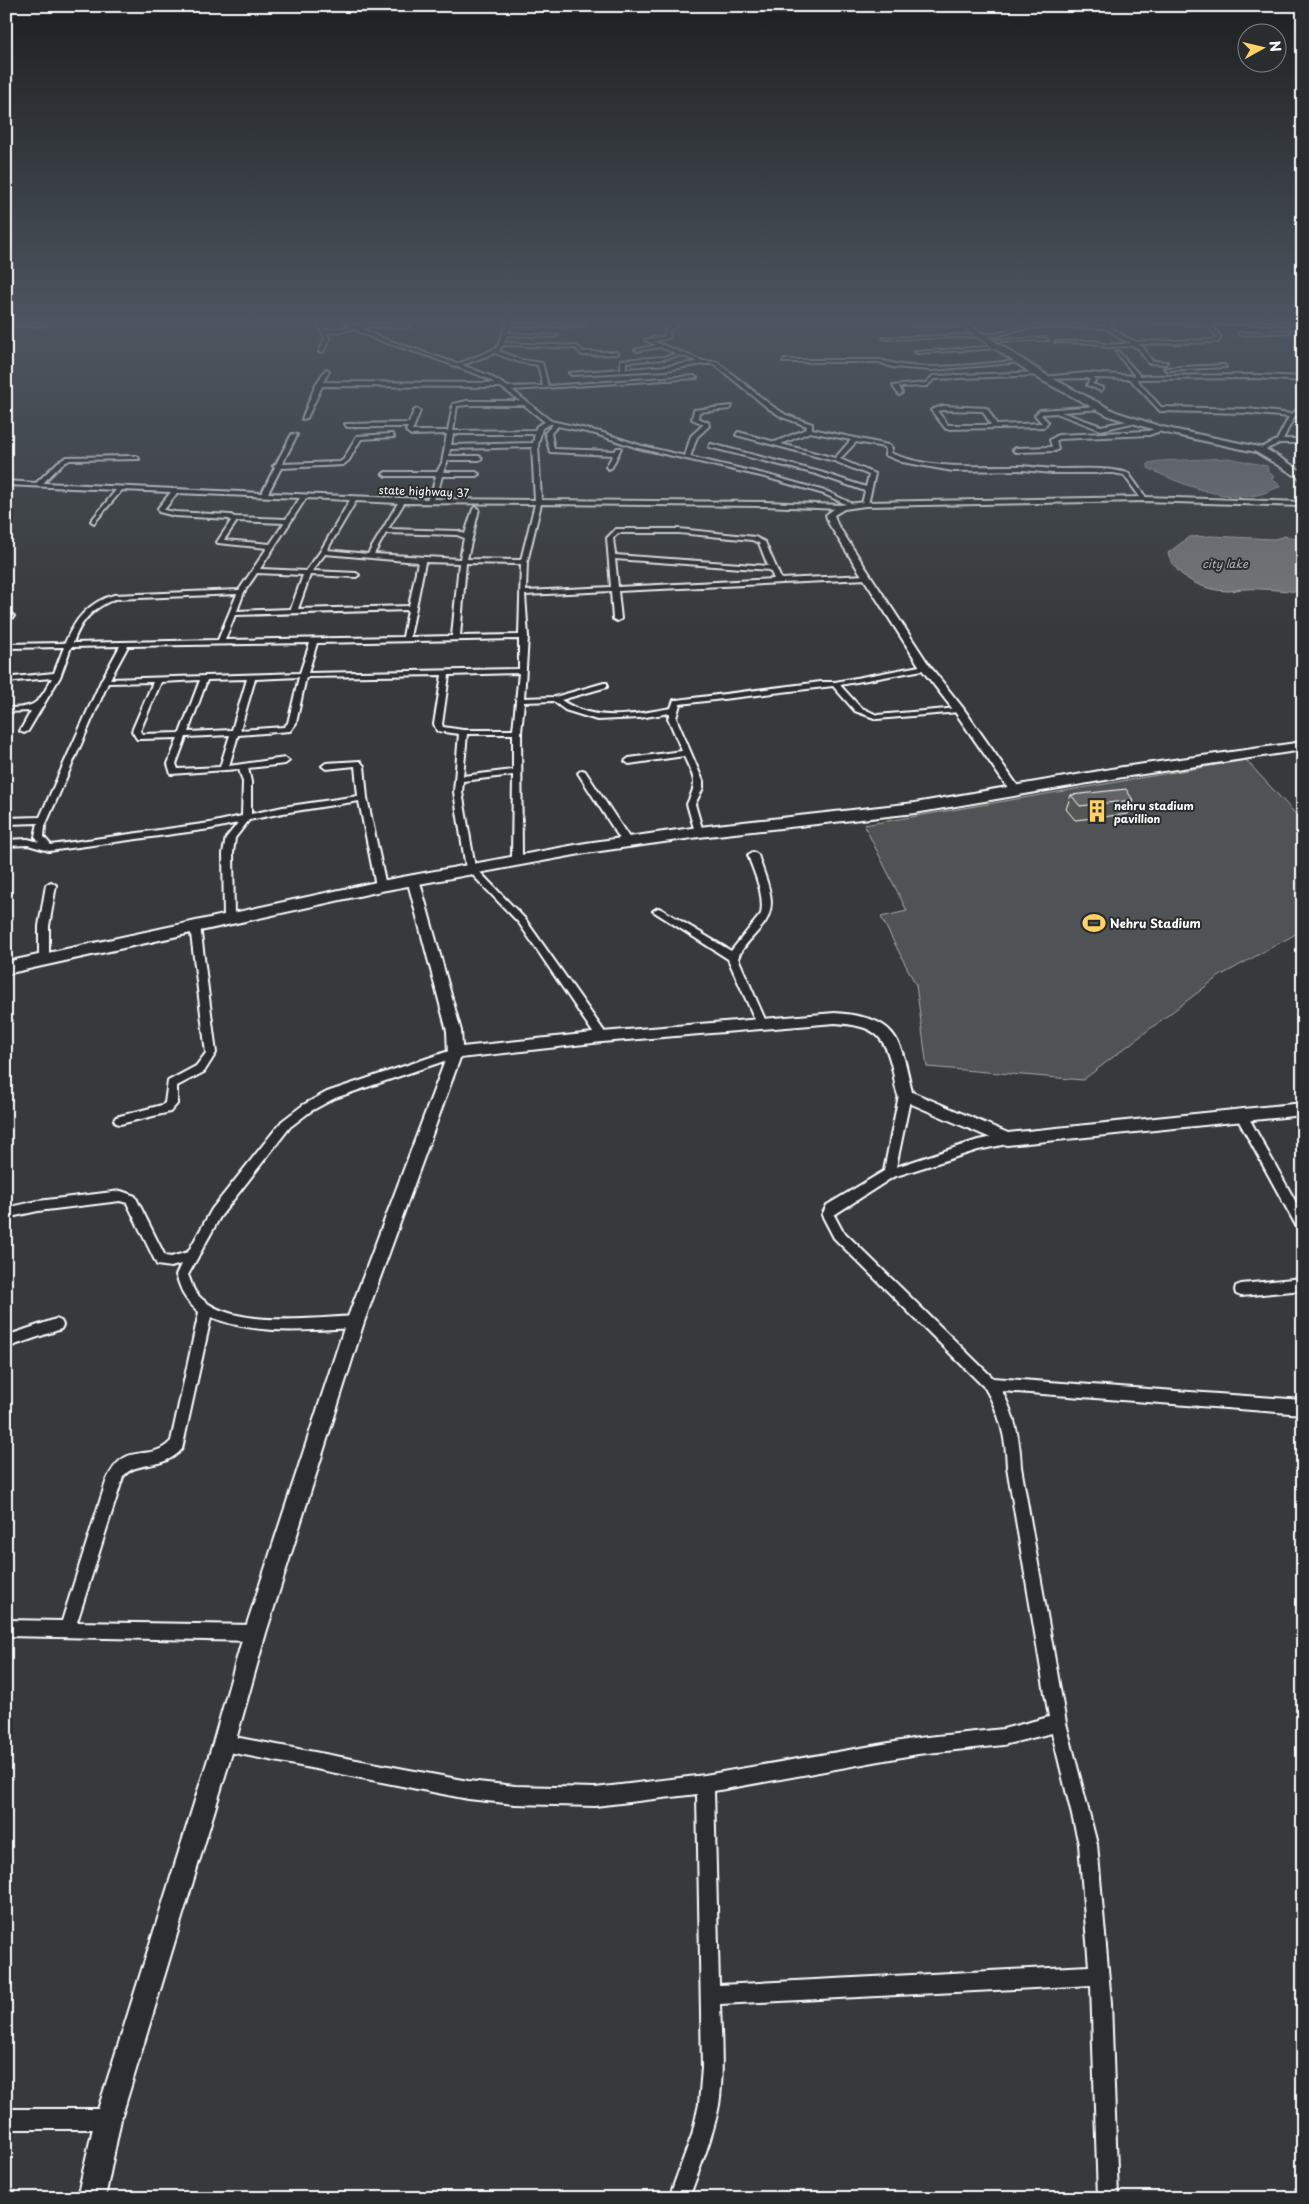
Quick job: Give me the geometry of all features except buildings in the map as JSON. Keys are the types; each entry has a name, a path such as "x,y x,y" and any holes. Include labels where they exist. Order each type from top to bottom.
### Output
{"highway":[{"path":"1144,425 1235,443 1267,447 1303,477"},
{"path":"6,968 413,879 517,860 699,832 915,808 1123,772 1303,746"}],"street":[{"path":"347,425 412,425 411,433 537,432"},
{"path":"428,501 435,492 439,474 446,458 451,425"},
{"path":"517,860 517,732 524,637 522,593 524,562 538,503 535,444 539,427 543,425"},
{"path":"555,425 548,433 552,451 617,453"},
{"path":"559,425 624,441 640,447 807,488 852,505"},
{"path":"687,458 694,436 706,425"},
{"path":"807,425 810,426 809,430"},
{"path":"944,425 946,427 995,427 1044,425"},
{"path":"1092,425 1101,428 1118,425"},
{"path":"1267,447 1279,440 1287,425"},
{"path":"1016,450 1055,449 1053,440 1058,437 1148,433 1161,429"},
{"path":"776,444 809,430 854,441 886,446 889,448 887,454 902,460 953,469 1023,468 1052,471 1114,471 1126,474 1144,500"},
{"path":"738,434 836,460 869,472 872,477 865,504"},
{"path":"264,495 276,466 294,435"},
{"path":"276,466 341,464 346,460 359,437 392,436"},
{"path":"1279,440 1303,441"},
{"path":"609,467 624,441"},
{"path":"836,460 854,441"},
{"path":"447,447 535,444"},
{"path":"712,446 818,473 868,490"},
{"path":"38,484 60,463 69,458 137,458"},
{"path":"446,458 479,458"},
{"path":"386,474 476,474"},
{"name":"state highway 37","path":"6,483 402,501 764,504 841,507"},
{"path":"94,521 120,489"},
{"path":"174,492 161,508 161,511 234,519 289,521"},
{"path":"220,643 241,592 304,497"},
{"path":"294,611 307,574 323,552 354,498"},
{"path":"1016,792 959,710 925,667 831,519 834,510 841,507 865,504 1144,500 1303,504"},
{"path":"370,555 402,501"},
{"path":"456,638 456,611 465,561 466,537 476,509"},
{"path":"234,519 220,542 271,546"},
{"path":"617,619 610,538 616,530 679,531 753,538 762,542 771,568 778,581"},
{"path":"385,531 458,533 466,537"},
{"path":"323,552 422,560 524,562"},
{"path":"613,557 771,568"},
{"path":"406,639 422,560"},
{"path":"255,571 356,575"},
{"path":"522,593 867,577"},
{"path":"24,731 57,675 67,646 85,613 101,601 114,597 241,592"},
{"path":"231,613 413,608"},
{"path":"6,612 10,616 6,622"},
{"path":"6,646 524,637"},
{"path":"158,680 136,731 140,736 150,738 280,730 290,726 303,675 314,642"},
{"path":"49,848 39,837 44,820 104,681 125,644"},
{"path":"699,832 691,804 699,788 699,781 674,726 674,710 678,702 687,699 735,696 821,684 835,684 925,667"},
{"path":"104,681 522,671"},
{"path":"446,672 438,724 445,731 517,732"},
{"path":"6,682 14,678 57,675"},
{"path":"224,769 252,676"},
{"path":"204,678 172,764 174,772 224,769 285,761"},
{"path":"835,684 856,708 877,717 959,710"},
{"path":"520,700 555,699 604,685"},
{"path":"555,699 568,708 597,718 639,716 674,710"},
{"path":"6,710 25,710 38,706"},
{"path":"463,732 458,792 471,868 522,921 602,1037"},
{"path":"629,761 685,752"},
{"path":"326,766 357,763 360,766 363,798 382,886"},
{"path":"229,918 228,853 231,838 246,818 247,782 243,767"},
{"path":"458,779 518,772"},
{"path":"582,773 627,842"},
{"path":"6,843 33,843 49,848 210,826 283,810 363,798"},
{"path":"6,821 44,820"},
{"path":"753,854 767,907 762,920 735,950 733,957 735,966 762,1024"},
{"path":"91,2198 108,2119 224,1743 255,1633 355,1322 442,1082 455,1053 454,1031 413,879"},
{"path":"44,960 44,926 51,885"},
{"path":"658,911 733,957"},
{"path":"120,1120 166,1109 171,1104 172,1084 200,1069 211,1053 195,926"},
{"path":"355,1322 259,1324 234,1320 206,1310 192,1301 183,1286 182,1275 216,1213 286,1124 307,1108 332,1095 455,1053 602,1037 835,1018 858,1019 878,1026 892,1041 898,1058 905,1095 889,1174"},
{"path":"905,1095 1007,1139"},
{"path":"1108,2198 1099,1975 1088,1844 1058,1722 1014,1467 1013,1434 1005,1410 990,1384 838,1234 831,1224 828,1215 831,1209 889,1174 978,1145 1007,1139 1303,1109"},
{"path":"1242,1114 1303,1227"},
{"path":"6,1213 38,1206 121,1196 131,1200 161,1261 171,1262 192,1256"},
{"path":"1241,1290 1303,1284"},
{"path":"67,1629 113,1482 122,1467 137,1461 163,1457 171,1453 177,1444 206,1310"},
{"path":"6,1342 56,1325"},
{"path":"990,1384 1303,1407"},
{"path":"6,1628 255,1633"},
{"path":"224,1743 468,1790 515,1795 596,1797 705,1784 918,1746 1003,1737 1058,1722"},
{"path":"679,2198 702,2135 709,2104 712,2068 705,1784"},
{"path":"710,1995 1099,1975"},
{"path":"6,2119 108,2119"}],"shaded area":[{"name":"Nehru Stadium","path":"1246,760 1303,822 1303,930 1218,977 1083,1080 927,1067 916,985 881,917 907,911 864,825"}],"water":[{"path":"1229,458 1267,466 1268,472 1275,477 1271,479 1282,486 1250,496 1220,494 1189,486 1148,468 1148,463 1160,461"},
{"name":"city lake","path":"1211,536 1274,539 1285,536 1303,541 1303,592 1259,589 1229,591 1210,589 1192,581 1177,569 1168,553 1189,537"}],"place":[{"name":"nehru stadium pavillion","path":"1097,811"},
{"name":"Nehru Stadium","path":"1094,923"}]}
